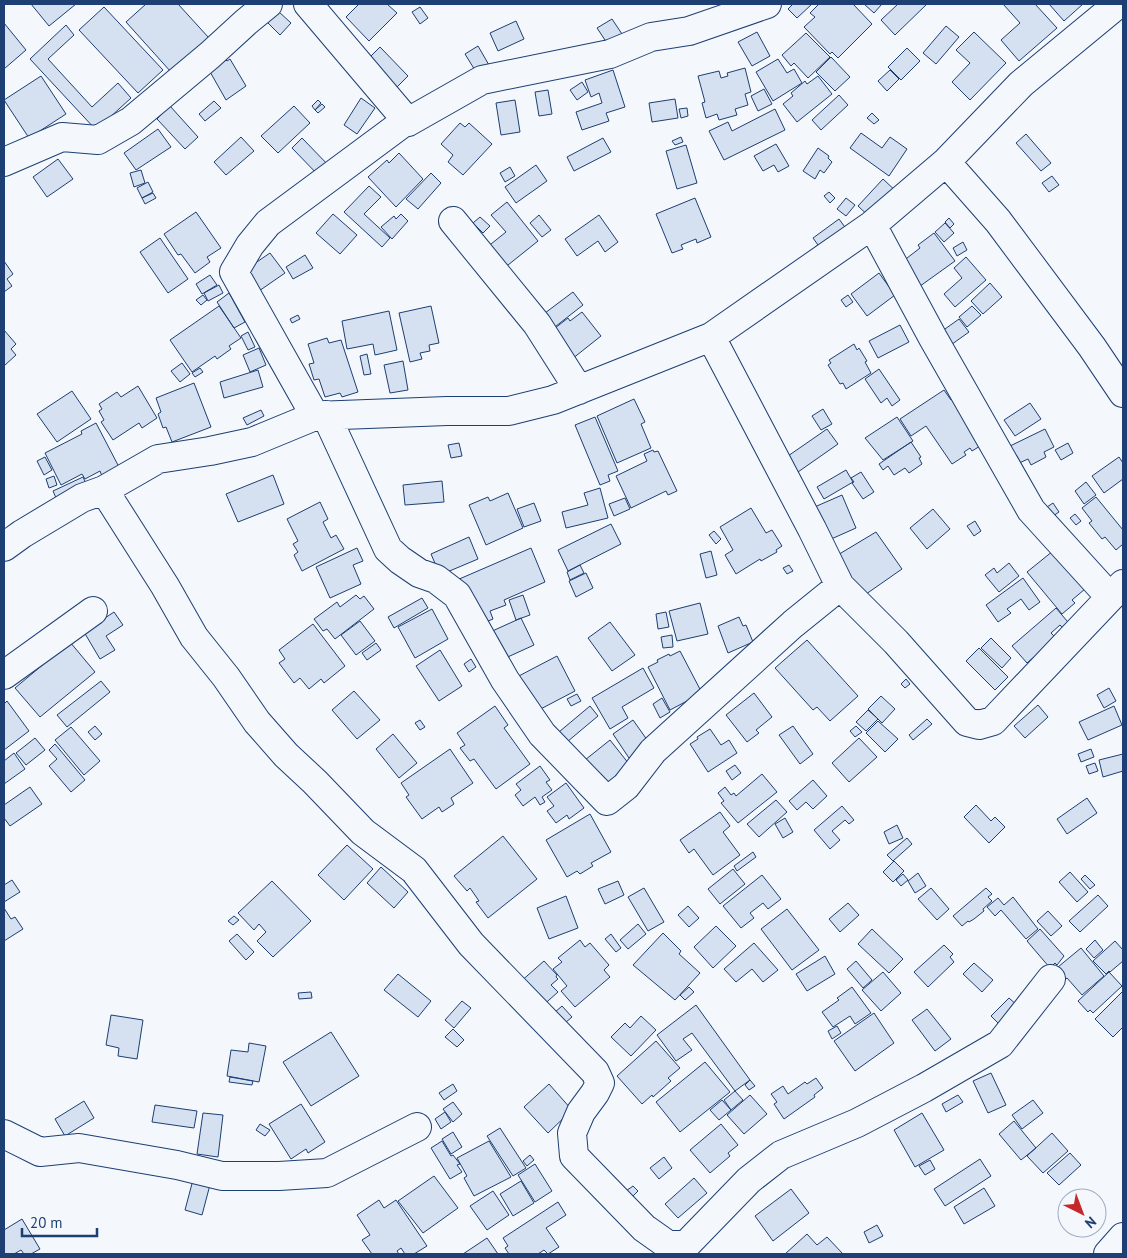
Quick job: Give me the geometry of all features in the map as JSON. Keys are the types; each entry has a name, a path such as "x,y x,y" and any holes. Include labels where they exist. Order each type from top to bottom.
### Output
{"street":[{"path":"4,162 62,137 98,140 123,126 210,55 268,4"},
{"path":"308,4 408,122"},
{"path":"767,4 688,32 651,37 610,54 482,80 408,122 403,123 268,223 250,245 234,272 320,416 388,548 400,560 419,573 436,579 457,595 504,680 542,734 607,801 626,786 653,751 793,624 840,586"},
{"path":"4,547 82,498 104,490 158,459 252,442 320,416 447,411 509,411 554,400 711,337 872,225 946,162 1021,84 1118,4"},
{"path":"946,162 998,221 1092,347 1123,392"},
{"path":"452,221 537,324 579,390"},
{"path":"711,337 840,586 896,642 967,722 979,724 993,721 1117,590 1031,510 933,338 872,225"},
{"path":"104,490 165,586 194,637 226,677 257,722 286,755 363,832 414,870 470,944 595,1072 600,1083 581,1112 572,1134 574,1156 644,1228 662,1250 686,1245 749,1180 781,1155 865,1119 924,1088 1000,1044 1051,979"},
{"path":"4,675 93,611"},
{"path":"4,1134 40,1152 78,1148 177,1165 222,1176 279,1176 327,1173 417,1127"},
{"path":"1108,1254 1123,1237"}],"building":[{"path":"31,4 76,4 49,26"},
{"path":"146,4 178,4 209,38 171,72 126,22"},
{"path":"359,4 387,4 397,13 369,41 346,17"},
{"path":"793,4 812,4 797,18 788,9"},
{"path":"819,4 853,4 872,24 838,58 832,52 830,54 804,27 815,17 810,13"},
{"path":"864,4 882,4 874,13"},
{"path":"898,4 927,4 895,35 881,20"},
{"path":"1003,4 1035,4 1057,28 1019,61 1001,40 1020,23"},
{"path":"1049,4 1083,4 1064,21"},
{"path":"104,7 163,70 138,93 79,30"},
{"path":"420,7 428,18 420,24 412,12"},
{"path":"278,11 291,23 280,35 267,22"},
{"path":"612,19 624,37 609,46 597,28"},
{"path":"516,21 524,39 498,51 490,33"},
{"path":"4,23 26,50 4,69"},
{"path":"66,25 74,35 48,59 92,107 118,83 131,98 96,130 30,59"},
{"path":"946,26 959,37 936,64 923,53"},
{"path":"757,32 770,56 752,66 738,42"},
{"path":"974,32 1006,63 970,100 952,82 970,63 956,50"},
{"path":"806,33 830,57 808,78 794,63 791,66 782,55"},
{"path":"478,46 493,72 481,80 465,54"},
{"path":"380,47 408,76 394,90 366,61"},
{"path":"907,48 920,61 901,80 888,67"},
{"path":"831,57 850,77 835,91 816,72"},
{"path":"230,59 246,86 226,100 209,70"},
{"path":"778,59 787,73 794,69 802,83 773,101 756,72"},
{"path":"745,68 751,92 745,94 748,105 735,109 737,115 719,120 717,114 706,118 702,103 705,102 698,76 719,71 721,78 728,76 727,73"},
{"path":"613,70 625,107 606,113 609,121 582,130 576,112 602,103 599,93 591,97 585,80"},
{"path":"890,70 899,79 887,91 878,81"},
{"path":"41,76 66,114 29,138 4,100"},
{"path":"818,76 832,94 797,122 783,104 793,96 791,93 805,81 807,84"},
{"path":"582,82 588,92 577,100 570,90"},
{"path":"764,89 772,104 758,111 751,96"},
{"path":"548,90 552,114 539,116 535,92"},
{"path":"839,95 848,105 821,130 812,120"},
{"path":"361,98 375,108 357,134 344,125"},
{"path":"675,99 678,118 652,122 649,103"},
{"path":"318,100 321,103 315,110 312,106"},
{"path":"515,100 520,132 501,135 496,103"},
{"path":"214,101 221,108 205,121 199,114"},
{"path":"322,104 325,107 318,113 315,110"},
{"path":"170,106 198,137 185,149 157,119"},
{"path":"294,106 310,123 278,153 261,136"},
{"path":"687,108 688,116 681,118 679,109"},
{"path":"775,109 785,130 724,160 709,131 728,122 732,131"},
{"path":"872,113 879,120 874,124 867,118"},
{"path":"460,123 465,127 469,123 492,144 463,175 448,162 453,155 441,144"},
{"path":"158,129 171,147 136,170 124,153"},
{"path":"861,133 882,148 890,137 907,149 889,176 850,148"},
{"path":"1026,134 1051,163 1041,171 1016,143"},
{"path":"241,137 254,151 226,175 214,162"},
{"path":"681,137 683,142 675,145 672,141"},
{"path":"302,138 332,169 322,179 292,148"},
{"path":"603,138 611,152 574,171 567,157"},
{"path":"776,144 789,166 778,172 774,165 763,171 754,156"},
{"path":"686,145 697,183 677,189 666,151"},
{"path":"818,148 829,156 828,158 832,162 824,173 820,170 815,179 803,171"},
{"path":"399,153 423,179 396,207 368,177 387,160 389,163"},
{"path":"58,159 73,179 47,197 33,177"},
{"path":"536,165 547,181 516,203 505,187"},
{"path":"510,167 515,176 505,182 500,173"},
{"path":"141,170 145,183 134,187 130,173"},
{"path":"431,173 441,183 418,209 406,199"},
{"path":"1052,176 1059,185 1049,192 1042,183"},
{"path":"883,179 899,194 874,221 858,206"},
{"path":"148,182 153,192 142,198 137,188"},
{"path":"369,186 381,197 364,214 390,238 382,247 344,212"},
{"path":"829,192 835,198 830,203 824,196"},
{"path":"153,193 156,198 145,204 142,198"},
{"path":"695,198 711,237 697,243 696,239 681,245 683,249 672,253 656,214"},
{"path":"846,198 855,205 846,216 837,209"},
{"path":"507,202 538,241 498,273 481,252 506,232 491,215"},
{"path":"196,212 221,248 207,257 210,262 195,273 181,254 178,255 164,234"},
{"path":"333,214 357,235 340,254 316,233"},
{"path":"401,214 408,221 392,239 381,227 394,216 396,219"},
{"path":"539,215 551,230 542,237 530,223"},
{"path":"599,215 618,242 605,252 598,241 577,256 565,239"},
{"path":"480,217 490,226 483,233 473,223"},
{"path":"949,218 954,224 950,228 945,222"},
{"path":"839,219 847,230 818,253 814,248 818,245 813,238"},
{"path":"945,223 954,233 944,242 935,232"},
{"path":"934,233 955,261 916,289 898,265 920,248 918,245"},
{"path":"160,238 188,279 168,293 140,252"},
{"path":"963,242 967,250 957,256 953,248"},
{"path":"270,253 285,273 259,291 245,270"},
{"path":"305,255 313,268 293,279 286,267"},
{"path":"966,257 986,280 955,307 944,294 962,278 954,268"},
{"path":"4,261 13,274 7,279 12,286 4,292"},
{"path":"879,273 895,295 867,316 851,294"},
{"path":"210,275 217,285 202,294 196,284"},
{"path":"990,283 1002,297 983,314 971,301"},
{"path":"219,285 223,293 208,301 204,293"},
{"path":"573,292 583,305 551,330 541,316"},
{"path":"229,293 245,322 234,328 217,302"},
{"path":"203,295 207,300 201,305 196,300"},
{"path":"848,295 853,302 846,307 841,300"},
{"path":"219,306 241,338 229,346 231,349 217,359 215,356 192,372 170,340"},
{"path":"431,306 439,343 429,345 430,351 420,353 422,359 410,362 399,313"},
{"path":"972,306 981,315 967,327 959,317"},
{"path":"389,311 397,350 375,355 373,344 347,349 342,321"},
{"path":"582,312 601,336 572,359 550,332 568,318 570,321"},
{"path":"298,315 300,319 292,323 290,319"},
{"path":"959,319 969,332 948,347 938,334"},
{"path":"900,325 909,342 878,358 869,341"},
{"path":"4,330 16,344 11,349 16,355 4,366"},
{"path":"248,332 255,347 248,350 241,336"},
{"path":"327,338 329,343 341,340 358,392 342,397 340,393 325,397 319,379 314,380 309,364 314,363 308,344"},
{"path":"854,344 857,350 859,348 867,361 865,362 871,373 846,389 843,383 840,384 828,365 831,363 829,360"},
{"path":"259,348 266,365 250,372 243,355"},
{"path":"367,354 371,374 364,375 360,356"},
{"path":"403,361 408,390 390,393 384,365"},
{"path":"182,363 190,374 180,382 171,371"},
{"path":"200,368 203,372 195,377 192,373"},
{"path":"879,369 900,400 892,406 887,398 881,403 865,379"},
{"path":"258,370 263,387 224,398 220,382"},
{"path":"194,383 211,427 172,442 166,427 163,428 158,414 161,412 156,398"},
{"path":"138,386 157,418 142,428 139,423 113,440 101,422 104,420 99,411 102,409 99,404 117,392 121,397"},
{"path":"944,390 951,400 955,397 985,443 972,451 970,448 964,452 966,455 952,464 926,426 911,436 900,419"},
{"path":"72,391 91,419 57,442 37,414"},
{"path":"634,399 645,422 641,424 651,448 617,463 597,416"},
{"path":"1030,403 1041,419 1015,436 1004,420"},
{"path":"823,409 832,424 821,430 812,416"},
{"path":"261,410 264,416 247,425 243,418"},
{"path":"595,417 618,471 608,475 610,481 600,485 575,425"},
{"path":"897,417 913,441 883,460 865,438"},
{"path":"96,423 119,467 102,476 100,471 85,479 82,474 61,485 45,453 82,434 81,431"},
{"path":"827,429 838,444 798,472 788,456"},
{"path":"1045,429 1054,447 1044,452 1046,457 1031,465 1028,459 1017,464 1008,447"},
{"path":"911,442 921,457 919,458 922,464 909,473 905,468 894,475 888,466 883,470 879,464"},
{"path":"459,443 462,456 451,458 448,445"},
{"path":"1068,443 1073,453 1061,460 1055,450"},
{"path":"653,450 654,452 658,451 677,491 668,495 666,491 631,508 616,476 647,461 644,454"},
{"path":"45,457 52,470 44,475 37,461"},
{"path":"1119,457 1123,463 1123,479 1104,493 1092,476"},
{"path":"846,470 853,482 824,499 817,487"},
{"path":"861,472 874,492 863,499 852,483 854,482 851,478"},
{"path":"273,475 284,504 238,522 226,494"},
{"path":"54,476 57,485 49,488 46,479"},
{"path":"83,477 90,492 60,507 53,491"},
{"path":"442,481 444,502 405,505 403,485"},
{"path":"1086,482 1096,495 1084,504 1075,491"},
{"path":"600,488 608,518 566,528 562,512 588,505 584,493"},
{"path":"508,493 523,528 486,545 469,505 488,497 490,501"},
{"path":"842,495 856,528 829,540 810,509"},
{"path":"1096,497 1123,530 1123,544 1116,550 1105,537 1102,539 1089,523 1092,521 1082,508"},
{"path":"625,498 630,509 614,516 609,504"},
{"path":"320,502 328,519 323,522 331,538 336,535 344,549 302,571 294,555 298,552 293,544 298,541 287,519"},
{"path":"534,503 541,521 524,527 517,509"},
{"path":"1053,503 1059,512 1050,518 1044,509"},
{"path":"751,508 766,533 772,530 782,546 776,550 777,552 761,561 760,559 736,574 725,555 733,550 720,527"},
{"path":"933,509 950,529 927,549 910,528"},
{"path":"1075,514 1081,521 1076,525 1070,518"},
{"path":"975,521 981,531 974,536 967,526"},
{"path":"611,524 621,544 568,571 558,550"},
{"path":"714,531 721,539 716,544 709,535"},
{"path":"876,532 902,569 859,599 831,559"},
{"path":"469,537 478,559 440,575 431,554"},
{"path":"357,548 363,561 353,565 361,584 330,598 316,567"},
{"path":"531,548 545,582 504,600 506,605 490,611 493,619 476,626 457,580"},
{"path":"711,551 717,575 706,578 700,554"},
{"path":"1053,551 1085,589 1072,600 1075,603 1062,614 1027,572"},
{"path":"1009,563 1019,576 999,592 985,575 994,568 997,573"},
{"path":"580,565 584,573 570,580 567,572"},
{"path":"789,565 793,571 787,574 783,568"},
{"path":"586,573 593,588 576,597 569,581"},
{"path":"1023,578 1040,602 1029,610 1021,599 1007,609 1011,613 998,622 986,605"},
{"path":"356,595 360,599 364,596 374,609 335,639 327,629 323,631 314,619 337,602 340,607"},
{"path":"523,595 530,615 516,620 509,600"},
{"path":"422,598 428,608 394,628 388,617"},
{"path":"700,603 708,634 677,641 669,611"},
{"path":"1056,608 1073,628 1067,633 1060,625 1051,633 1056,638 1027,663 1012,646"},
{"path":"432,609 448,639 415,658 398,627"},
{"path":"114,612 123,625 106,636 115,650 100,659 84,632"},
{"path":"666,612 669,627 658,629 656,614"},
{"path":"739,617 743,626 746,625 753,642 728,653 718,626"},
{"path":"521,618 534,645 499,661 488,633"},
{"path":"360,621 375,641 356,655 341,635"},
{"path":"610,622 635,655 612,671 588,638"},
{"path":"313,624 345,666 324,683 321,679 309,689 300,678 294,683 279,663 285,659 279,650"},
{"path":"672,635 673,647 663,648 661,637"},
{"path":"991,638 1011,658 1002,668 981,648"},
{"path":"807,640 858,696 830,721 817,707 813,710 775,668"},
{"path":"70,642 95,672 40,717 15,688"},
{"path":"376,643 381,650 367,660 362,653"},
{"path":"979,648 1008,677 995,690 966,661"},
{"path":"440,650 462,686 439,701 416,666"},
{"path":"680,651 702,693 670,710 648,667 669,654 670,656"},
{"path":"557,656 575,691 533,713 515,678"},
{"path":"471,659 476,667 469,672 464,664"},
{"path":"643,668 654,688 622,707 628,718 610,729 592,698"},
{"path":"906,679 910,684 905,688 901,684"},
{"path":"101,681 110,692 67,727 57,715"},
{"path":"1109,688 1116,701 1104,708 1097,695"},
{"path":"354,691 380,720 357,739 332,710"},
{"path":"754,693 772,717 756,730 759,733 747,742 726,715"},
{"path":"577,694 581,701 571,706 567,699"},
{"path":"881,696 895,709 882,723 868,709"},
{"path":"662,698 670,712 660,718 653,704"},
{"path":"7,701 29,731 4,750 4,704"},
{"path":"1038,705 1048,717 1025,738 1014,726"},
{"path":"495,706 508,725 504,728 530,764 496,789 474,759 470,761 460,748 465,745 457,733"},
{"path":"590,706 598,716 561,747 553,737"},
{"path":"1114,706 1122,725 1088,740 1079,722"},
{"path":"868,710 878,719 866,731 856,722"},
{"path":"927,719 932,724 913,740 909,735"},
{"path":"420,720 425,727 420,730 415,723"},
{"path":"633,720 650,744 629,758 613,734"},
{"path":"878,721 898,739 885,752 866,733"},
{"path":"95,726 102,734 95,740 88,732"},
{"path":"793,726 813,754 800,764 779,735"},
{"path":"856,726 862,732 855,737 850,731"},
{"path":"71,727 100,761 84,775 55,740"},
{"path":"710,729 721,745 729,740 737,753 708,772 690,744"},
{"path":"393,734 417,763 399,778 376,749"},
{"path":"35,738 45,750 26,765 16,753"},
{"path":"859,738 877,757 849,782 832,763"},
{"path":"610,740 629,764 615,776 620,781 609,790 585,760"},
{"path":"55,744 85,780 71,792 49,766 57,759 49,750"},
{"path":"450,749 473,783 451,798 454,804 442,812 439,807 422,819 406,797 409,795 401,783"},
{"path":"1091,749 1094,757 1081,762 1078,754"},
{"path":"14,753 25,769 4,784 4,761"},
{"path":"1123,754 1123,771 1103,777 1099,760"},
{"path":"1095,763 1098,771 1089,774 1086,766"},
{"path":"735,765 741,773 732,780 726,771"},
{"path":"540,766 550,780 546,782 552,790 542,797 545,802 540,805 535,797 523,806 515,795 521,790 516,784"},
{"path":"762,774 777,792 738,823 721,803 724,801 718,793 725,787 731,795 734,793 736,796"},
{"path":"813,780 827,796 813,809 806,802 797,810 789,801"},
{"path":"566,783 584,808 569,819 567,815 556,823 547,811 554,806 547,797"},
{"path":"30,787 42,804 10,826 4,818 4,805"},
{"path":"1087,798 1097,813 1067,834 1057,819"},
{"path":"776,800 787,812 759,837 747,824"},
{"path":"976,805 991,821 995,817 1005,827 989,843 964,817"},
{"path":"842,806 854,820 849,824 845,820 832,831 840,840 830,849 814,830"},
{"path":"720,812 730,826 723,832 740,855 713,875 694,849 689,853 680,840"},
{"path":"590,814 611,852 591,863 593,866 580,874 577,871 567,877 546,840"},
{"path":"785,818 793,832 783,838 775,824"},
{"path":"897,825 903,838 889,844 884,832"},
{"path":"503,836 537,879 488,918 476,902 479,901 470,888 467,891 454,876"},
{"path":"907,838 912,844 893,861 887,855"},
{"path":"347,845 373,869 344,900 318,875"},
{"path":"753,852 756,857 737,871 734,866"},
{"path":"894,861 904,871 893,882 883,872"},
{"path":"381,867 408,892 394,908 367,883"},
{"path":"733,869 745,884 720,904 708,889"},
{"path":"1070,872 1088,892 1077,902 1059,882"},
{"path":"918,873 926,886 915,893 908,881"},
{"path":"903,874 908,880 901,886 896,880"},
{"path":"762,875 781,899 768,909 763,903 750,913 754,918 741,928 723,906"},
{"path":"1085,875 1095,885 1090,889 1081,879"},
{"path":"12,880 20,892 4,902 4,885"},
{"path":"272,881 311,921 273,957 257,941 266,932 259,924 254,930 238,913"},
{"path":"618,881 624,895 605,904 598,889"},
{"path":"644,888 664,922 648,931 628,897"},
{"path":"931,888 949,909 937,920 918,899"},
{"path":"986,888 992,894 988,897 992,901 983,909 984,911 962,926 953,916"},
{"path":"1098,895 1108,906 1080,932 1069,921"},
{"path":"566,896 578,928 549,939 537,908"},
{"path":"1013,897 1038,929 1026,939 1001,910 995,916 987,907 998,898 1004,905"},
{"path":"848,903 859,915 840,932 829,919"},
{"path":"688,906 699,918 689,927 678,915"},
{"path":"4,908 11,919 15,917 23,929 4,941"},
{"path":"787,909 819,950 792,970 761,929"},
{"path":"1048,911 1062,926 1051,936 1037,921"},
{"path":"234,916 239,920 233,925 228,921"},
{"path":"638,924 646,934 628,949 620,940"},
{"path":"716,926 736,946 713,968 694,947"},
{"path":"872,929 903,959 889,973 858,944"},
{"path":"1040,929 1064,956 1057,965 1055,963 1050,968 1027,941"},
{"path":"663,933 681,951 679,954 700,973 675,1000 633,965"},
{"path":"237,934 254,952 246,960 229,941"},
{"path":"611,934 621,948 616,952 605,939"},
{"path":"580,940 585,947 590,943 609,965 604,970 610,977 575,1007 561,991 567,986 553,969 562,962 558,958"},
{"path":"1095,940 1103,950 1094,958 1086,949"},
{"path":"1115,941 1123,950 1123,961 1106,974 1093,961"},
{"path":"754,943 778,970 763,982 752,969 736,982 724,969"},
{"path":"944,945 953,954 950,957 954,962 928,987 914,972"},
{"path":"1081,948 1104,976 1082,995 1067,978 1060,984 1053,976 1061,969 1058,967"},
{"path":"825,956 835,974 807,991 796,974"},
{"path":"544,961 557,975 558,979 551,985 558,992 540,1008 519,983"},
{"path":"856,961 872,980 863,988 847,969"},
{"path":"974,963 993,980 982,992 963,974"},
{"path":"883,972 901,993 881,1011 862,990"},
{"path":"1109,972 1122,986 1093,1013 1090,1010 1088,1012 1078,1001"},
{"path":"398,974 431,1001 418,1017 384,990"},
{"path":"689,987 694,992 685,1000 680,995"},
{"path":"852,987 871,1013 855,1024 850,1016 833,1027 822,1012 839,1000 837,998"},
{"path":"1123,991 1123,1027 1113,1037 1095,1019"},
{"path":"311,992 312,998 299,999 298,993"},
{"path":"1009,998 1018,1006 1000,1025 991,1016"},
{"path":"462,1001 471,1008 454,1028 445,1020"},
{"path":"696,1005 750,1080 735,1091 692,1033 683,1039 692,1050 676,1061 657,1035"},
{"path":"562,1006 572,1017 558,1029 554,1013"},
{"path":"927,1009 951,1039 935,1051 912,1020"},
{"path":"874,1013 894,1043 855,1071 834,1041"},
{"path":"111,1015 143,1020 137,1059 118,1056 119,1048 106,1045"},
{"path":"641,1016 656,1030 631,1056 611,1037 625,1023 630,1028"},
{"path":"837,1026 841,1033 832,1039 828,1031"},
{"path":"453,1029 464,1040 457,1047 445,1037"},
{"path":"331,1032 359,1076 311,1106 283,1062"},
{"path":"656,1041 680,1068 668,1078 671,1081 642,1104 617,1076"},
{"path":"249,1043 266,1046 259,1082 227,1076 231,1050 248,1052"},
{"path":"705,1062 730,1092 680,1132 656,1102"},
{"path":"991,1073 1006,1105 988,1113 973,1081"},
{"path":"230,1077 253,1081 252,1085 229,1082"},
{"path":"816,1078 823,1088 814,1095 815,1097 784,1119 774,1104 777,1102 771,1094 783,1086 788,1094 805,1082 807,1084"},
{"path":"750,1080 755,1086 749,1090 745,1085"},
{"path":"453,1084 457,1091 444,1100 439,1093"},
{"path":"549,1084 572,1110 548,1133 524,1107"},
{"path":"735,1091 743,1100 731,1110 724,1100"},
{"path":"750,1095 767,1114 744,1134 727,1115"},
{"path":"958,1095 963,1102 946,1112 942,1104"},
{"path":"722,1100 731,1110 719,1120 710,1110"},
{"path":"1033,1100 1043,1113 1022,1129 1012,1115"},
{"path":"84,1101 94,1118 65,1136 55,1119"},
{"path":"453,1102 462,1114 453,1122 443,1109"},
{"path":"301,1104 325,1142 308,1153 306,1149 291,1159 269,1124"},
{"path":"155,1105 197,1111 194,1128 152,1122"},
{"path":"445,1112 451,1122 441,1129 435,1119"},
{"path":"203,1113 223,1115 218,1157 197,1154"},
{"path":"922,1113 944,1150 915,1167 894,1130"},
{"path":"1014,1121 1036,1148 1021,1160 999,1134"},
{"path":"260,1124 270,1130 265,1136 256,1130"},
{"path":"721,1124 738,1145 728,1153 730,1156 710,1173 690,1150"},
{"path":"500,1128 526,1168 513,1176 487,1136"},
{"path":"453,1132 462,1147 451,1154 442,1139"},
{"path":"1052,1133 1068,1151 1043,1173 1027,1156"},
{"path":"442,1141 451,1156 453,1155 460,1164 457,1165 462,1172 450,1179 431,1148"},
{"path":"489,1141 511,1177 474,1196 464,1178 467,1176 457,1158"},
{"path":"1070,1153 1081,1165 1059,1185 1047,1173"},
{"path":"530,1155 534,1160 527,1166 523,1161"},
{"path":"664,1157 672,1168 659,1179 650,1168"},
{"path":"980,1159 991,1176 945,1206 934,1189"},
{"path":"930,1160 935,1169 925,1175 919,1166"},
{"path":"535,1164 552,1191 535,1202 518,1175"},
{"path":"194,1176 211,1181 202,1215 185,1210"},
{"path":"434,1176 458,1208 423,1233 398,1201"},
{"path":"694,1178 707,1193 678,1218 665,1204"},
{"path":"521,1181 534,1203 513,1216 500,1194"},
{"path":"633,1186 638,1191 632,1197 626,1191"},
{"path":"984,1188 995,1206 964,1224 954,1207"},
{"path":"791,1189 809,1213 773,1241 755,1216"},
{"path":"493,1191 509,1215 487,1230 470,1206"},
{"path":"379,1200 384,1208 396,1200 427,1246 414,1254 405,1254 401,1248 397,1251 399,1254 372,1254 362,1240 370,1235 357,1215"},
{"path":"558,1202 566,1215 546,1228 559,1247 548,1254 544,1250 538,1254 509,1254 505,1248 508,1246 503,1238"},
{"path":"22,1219 40,1249 31,1254 24,1254 21,1250 14,1254 4,1254 4,1230"},
{"path":"877,1225 883,1236 869,1243 864,1232"},
{"path":"807,1234 817,1245 827,1237 843,1254 785,1254"},
{"path":"487,1238 498,1254 463,1254"}]}
